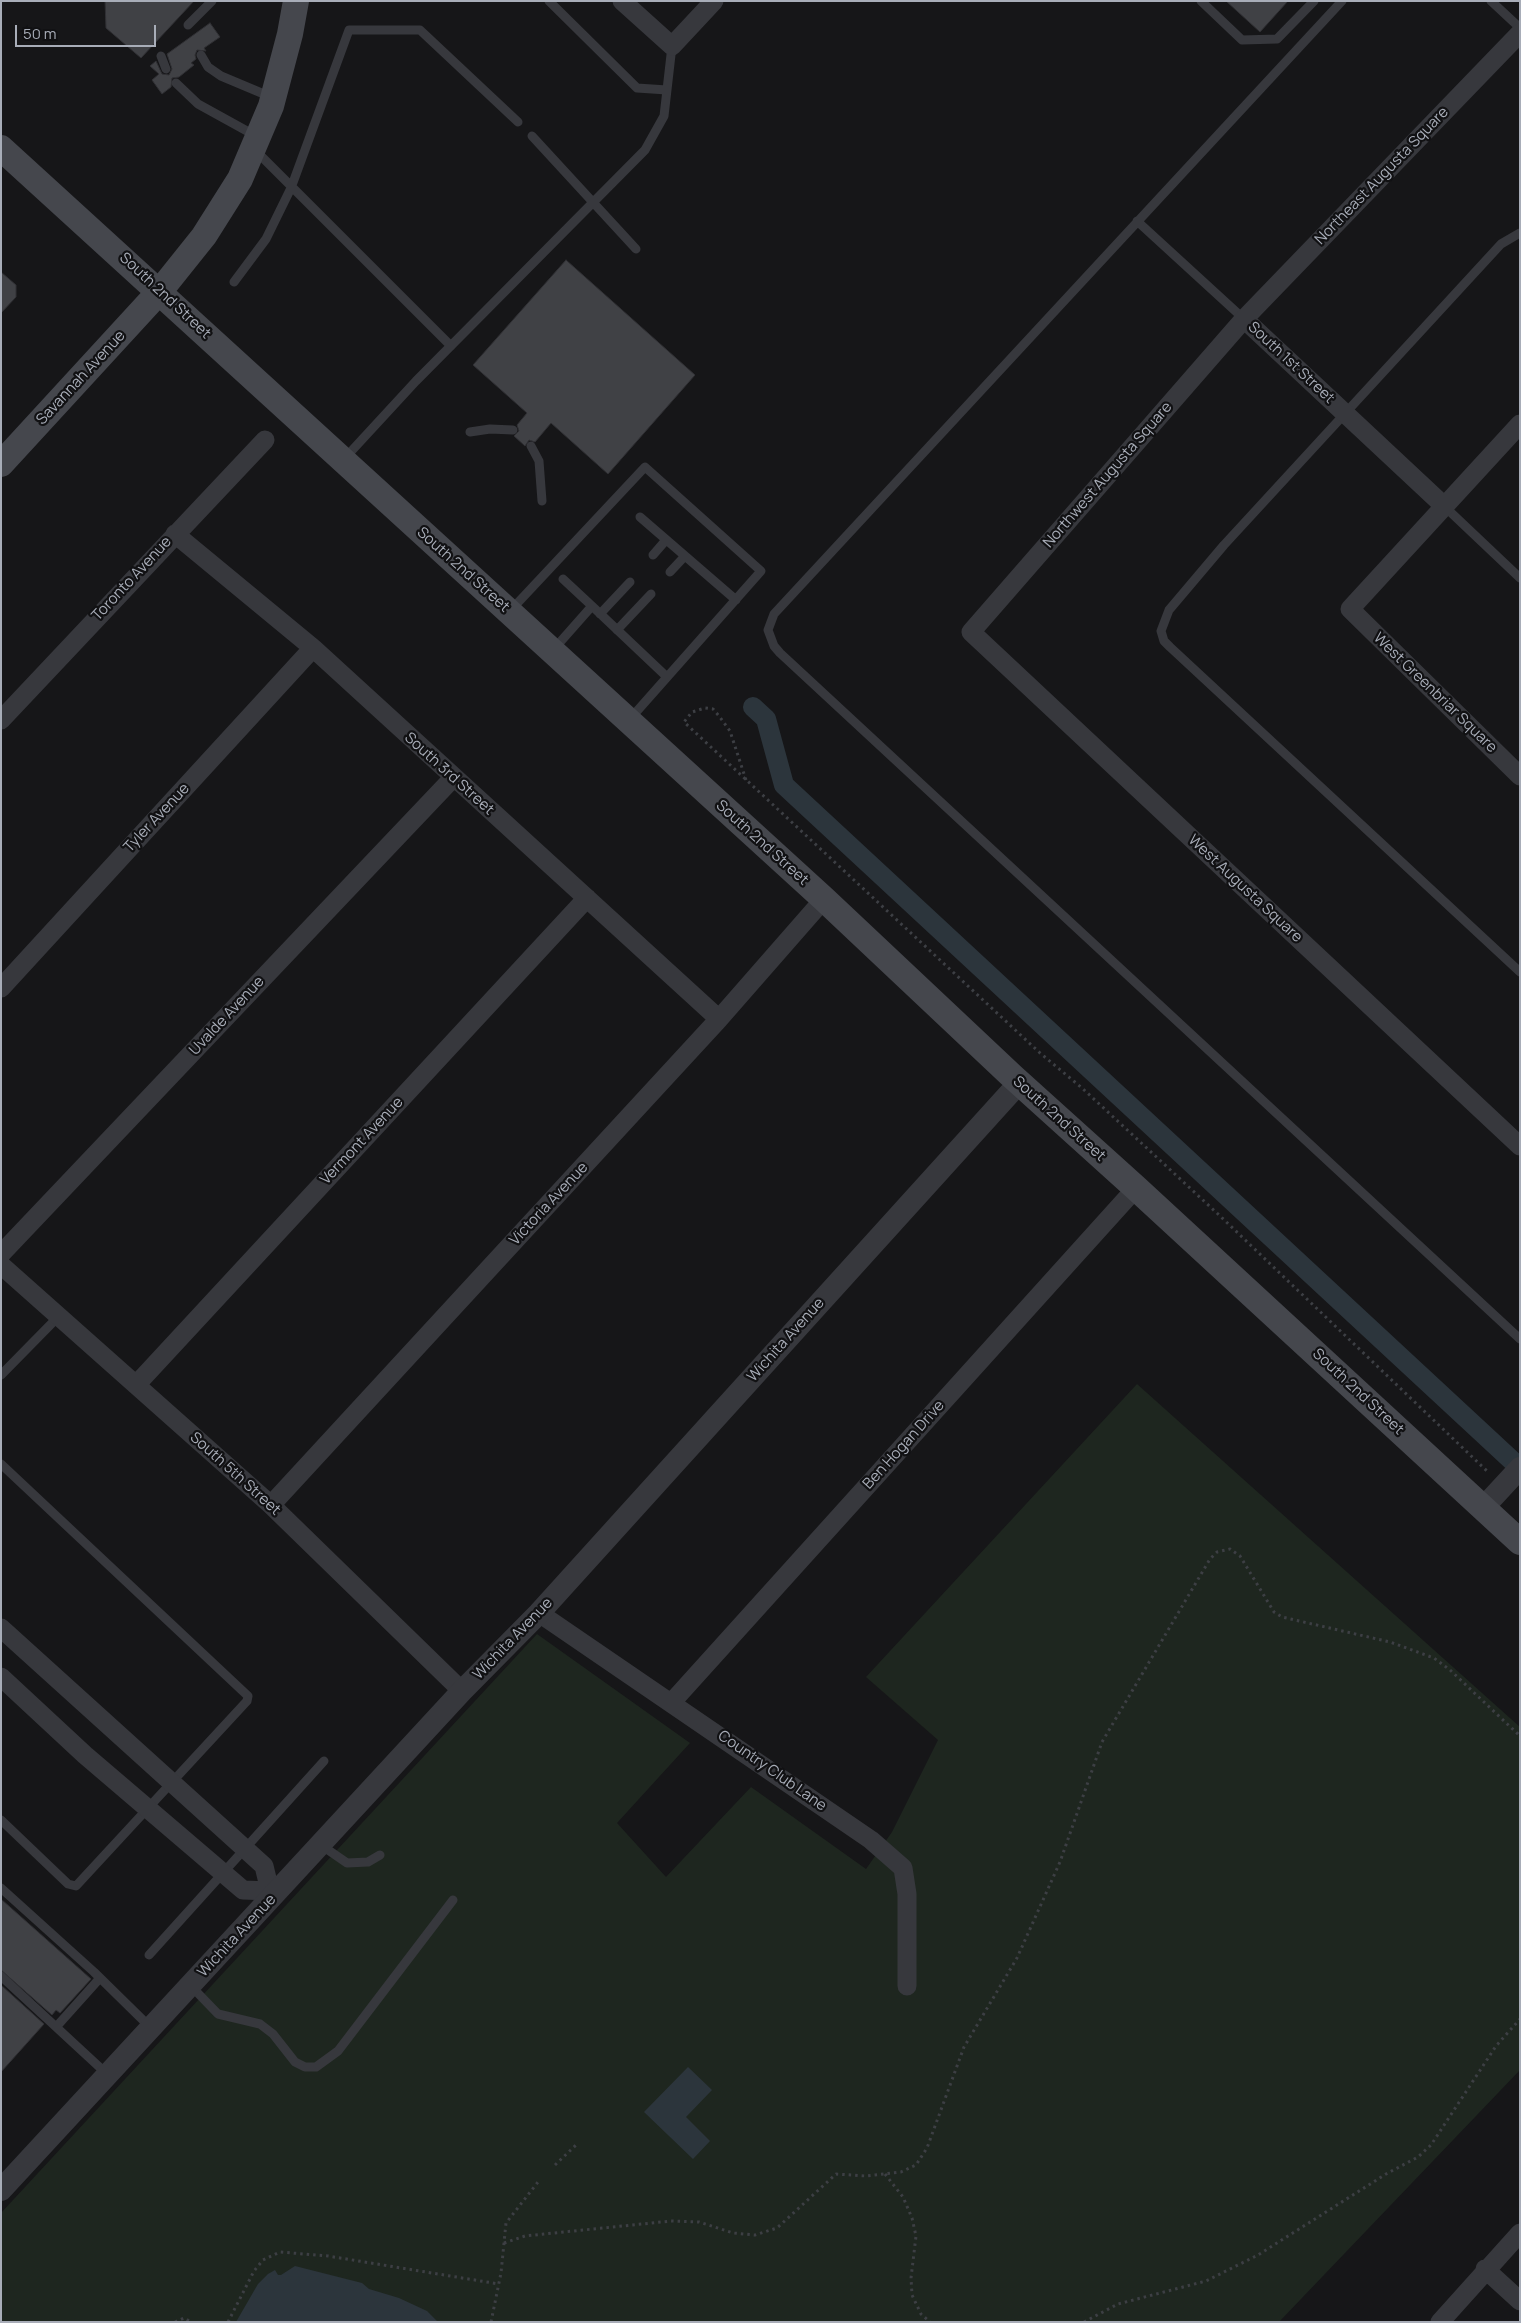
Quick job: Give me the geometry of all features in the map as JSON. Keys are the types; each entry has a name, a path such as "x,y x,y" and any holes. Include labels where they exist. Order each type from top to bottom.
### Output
{"main road":[{"name":"Savannah Avenue","path":"1,464 160,291 204,236 240,179 256,143 273,98 290,34 296,1"},
{"name":"South 2nd Street","path":"1,148 160,291 824,900 1019,1083 1136,1188 1520,1542"}],"street":[{"path":"622,1 672,46 714,1"},
{"name":"Northeast Augusta Square","path":"1244,319 1520,33"},
{"name":"South 1st Street","path":"1244,319 1443,506"},
{"name":"Northwest Augusta Square","path":"971,632 1244,319"},
{"path":"1443,506 1520,424"},
{"name":"Toronto Avenue","path":"1,720 264,440"},
{"name":"West Greenbriar Square","path":"1443,506 1350,609 1520,776"},
{"name":"South 3rd Street","path":"175,534 313,648 453,778 719,1019"},
{"name":"West Augusta Square","path":"971,632 1520,1146"},
{"name":"Tyler Avenue","path":"1,988 313,648"},
{"name":"Uvalde Avenue","path":"1,1254 453,778"},
{"name":"Vermont Avenue","path":"136,1385 587,898"},
{"name":"Victoria Avenue","path":"271,1505 719,1019 824,900"},
{"name":"Wichita Avenue","path":"1,2190 462,1691 539,1613 1019,1083"},
{"name":"Ben Hogan Drive","path":"672,1702 1136,1188"},
{"name":"South 5th Street","path":"1,1265 271,1505 462,1691"},
{"path":"1483,1508 1507,1476"},
{"name":"Country Club Lane","path":"539,1613 872,1840 903,1868 907,1894 908,1986"},
{"path":"1,1628 264,1866 270,1891 243,1890 147,1809 1,1677"},
{"path":"1440,2322 1520,2233"},
{"path":"1485,2270 1520,2301"}],"lane":[{"path":"188,25 212,1"},
{"path":"549,1 637,88 667,90"},
{"path":"1202,1 1242,40 1277,39 1314,1"},
{"path":"1342,1 774,614 770,622 770,638 780,653 1520,1339"},
{"path":"1491,1 1520,28"},
{"path":"234,282 266,238 292,188 349,30 420,30 518,122"},
{"path":"343,460 451,346 644,150 664,116 672,46"},
{"path":"201,55 208,66 221,76 273,98"},
{"path":"161,56 166,69"},
{"path":"176,83 198,104 256,143 292,188 451,346"},
{"path":"532,136 636,249"},
{"name":"South 1st Street","path":"1137,221 1244,319"},
{"path":"1520,233 1501,244 1180,594 1164,620 1162,637 1520,972"},
{"path":"470,432 490,429 513,430"},
{"path":"531,446 539,461 542,501"},
{"path":"509,612 645,467 761,571 628,721"},
{"path":"1443,506 1520,578"},
{"path":"640,518 736,600"},
{"path":"653,555 666,540"},
{"path":"670,572 685,556"},
{"path":"563,578 667,677"},
{"path":"600,614 630,582"},
{"path":"617,630 651,594"},
{"path":"552,651 592,606"},
{"path":"1,1376 58,1317"},
{"path":"1,1464 237,1683 248,1696 247,1701 173,1783 76,1886 68,1884 1,1820"},
{"path":"149,1955 324,1761"},
{"path":"321,1845 347,1863 368,1862 380,1854"},
{"path":"1,1888 100,1978 151,2028"},
{"path":"191,1986 218,2014 260,2024 273,2034 295,2062 305,2067 316,2067 338,2051 453,1900"},
{"path":"1,1976 108,2075"},
{"path":"57,2026 100,1978"}],"path":[{"path":"746,780 730,730 719,716 713,709 705,708 692,712 684,722 746,780 1040,1052 1082,1088 1507,1476"},
{"path":"504,2242 525,2236 671,2221 699,2222 732,2233 755,2235 777,2228 836,2174 886,2174 901,2172 916,2165 927,2148 964,2047 1017,1958 1060,1862 1102,1742 1210,1558 1217,1552 1230,1549 1240,1556 1274,1612 1282,1617 1390,1642 1434,1658 1450,1670 1520,1736"},
{"path":"1084,2322 1118,2304 1206,2281 1258,2255 1386,2174 1418,2157 1431,2145 1496,2046 1520,2019"},
{"path":"555,2165 577,2144"},
{"path":"886,2174 903,2196 912,2218 916,2236 911,2278 912,2295 921,2314 930,2322"},
{"path":"491,2322 499,2284 506,2223 538,2182"},
{"path":"228,2322 254,2271 263,2260 280,2252 328,2256 499,2284"},
{"path":"175,2322 184,2318 191,2322"}],"shaded area":[{"path":"1137,1384 1520,1727 1520,2070 1279,2322 1,2322 1,2213 537,1634 690,1743 617,1823 666,1877 751,1787 866,1869 892,1832 938,1740 866,1677"},
{"path":"688,2067 712,2090 686,2117 710,2141 693,2159 644,2112"},
{"path":"295,2266 362,2283 369,2289 399,2298 427,2311 438,2322 236,2322 258,2284 268,2274 275,2270 278,2275 281,2275"}],"building":[{"path":"105,1 194,1 141,58 106,28"},
{"path":"1226,1 1288,1 1260,32"},
{"path":"210,23 220,37 204,48 206,51 197,50 196,59 191,63 194,65 179,77 172,78 171,87 162,94 152,80 159,74 150,66 156,61 162,74 169,75 172,69 167,54"},
{"path":"566,260 695,375 608,474 551,423 535,442 529,440 525,446 514,436 519,431 517,425 527,413 473,365"},
{"path":"1,272 16,285 16,297 1,313"},
{"path":"1,1899 91,1979 60,2013 56,2010 52,2015 1,1970"},
{"path":"1,1985 44,2024 1,2072"}],"waterway":[{"path":"753,707 766,719 784,785 1520,1468"}]}
